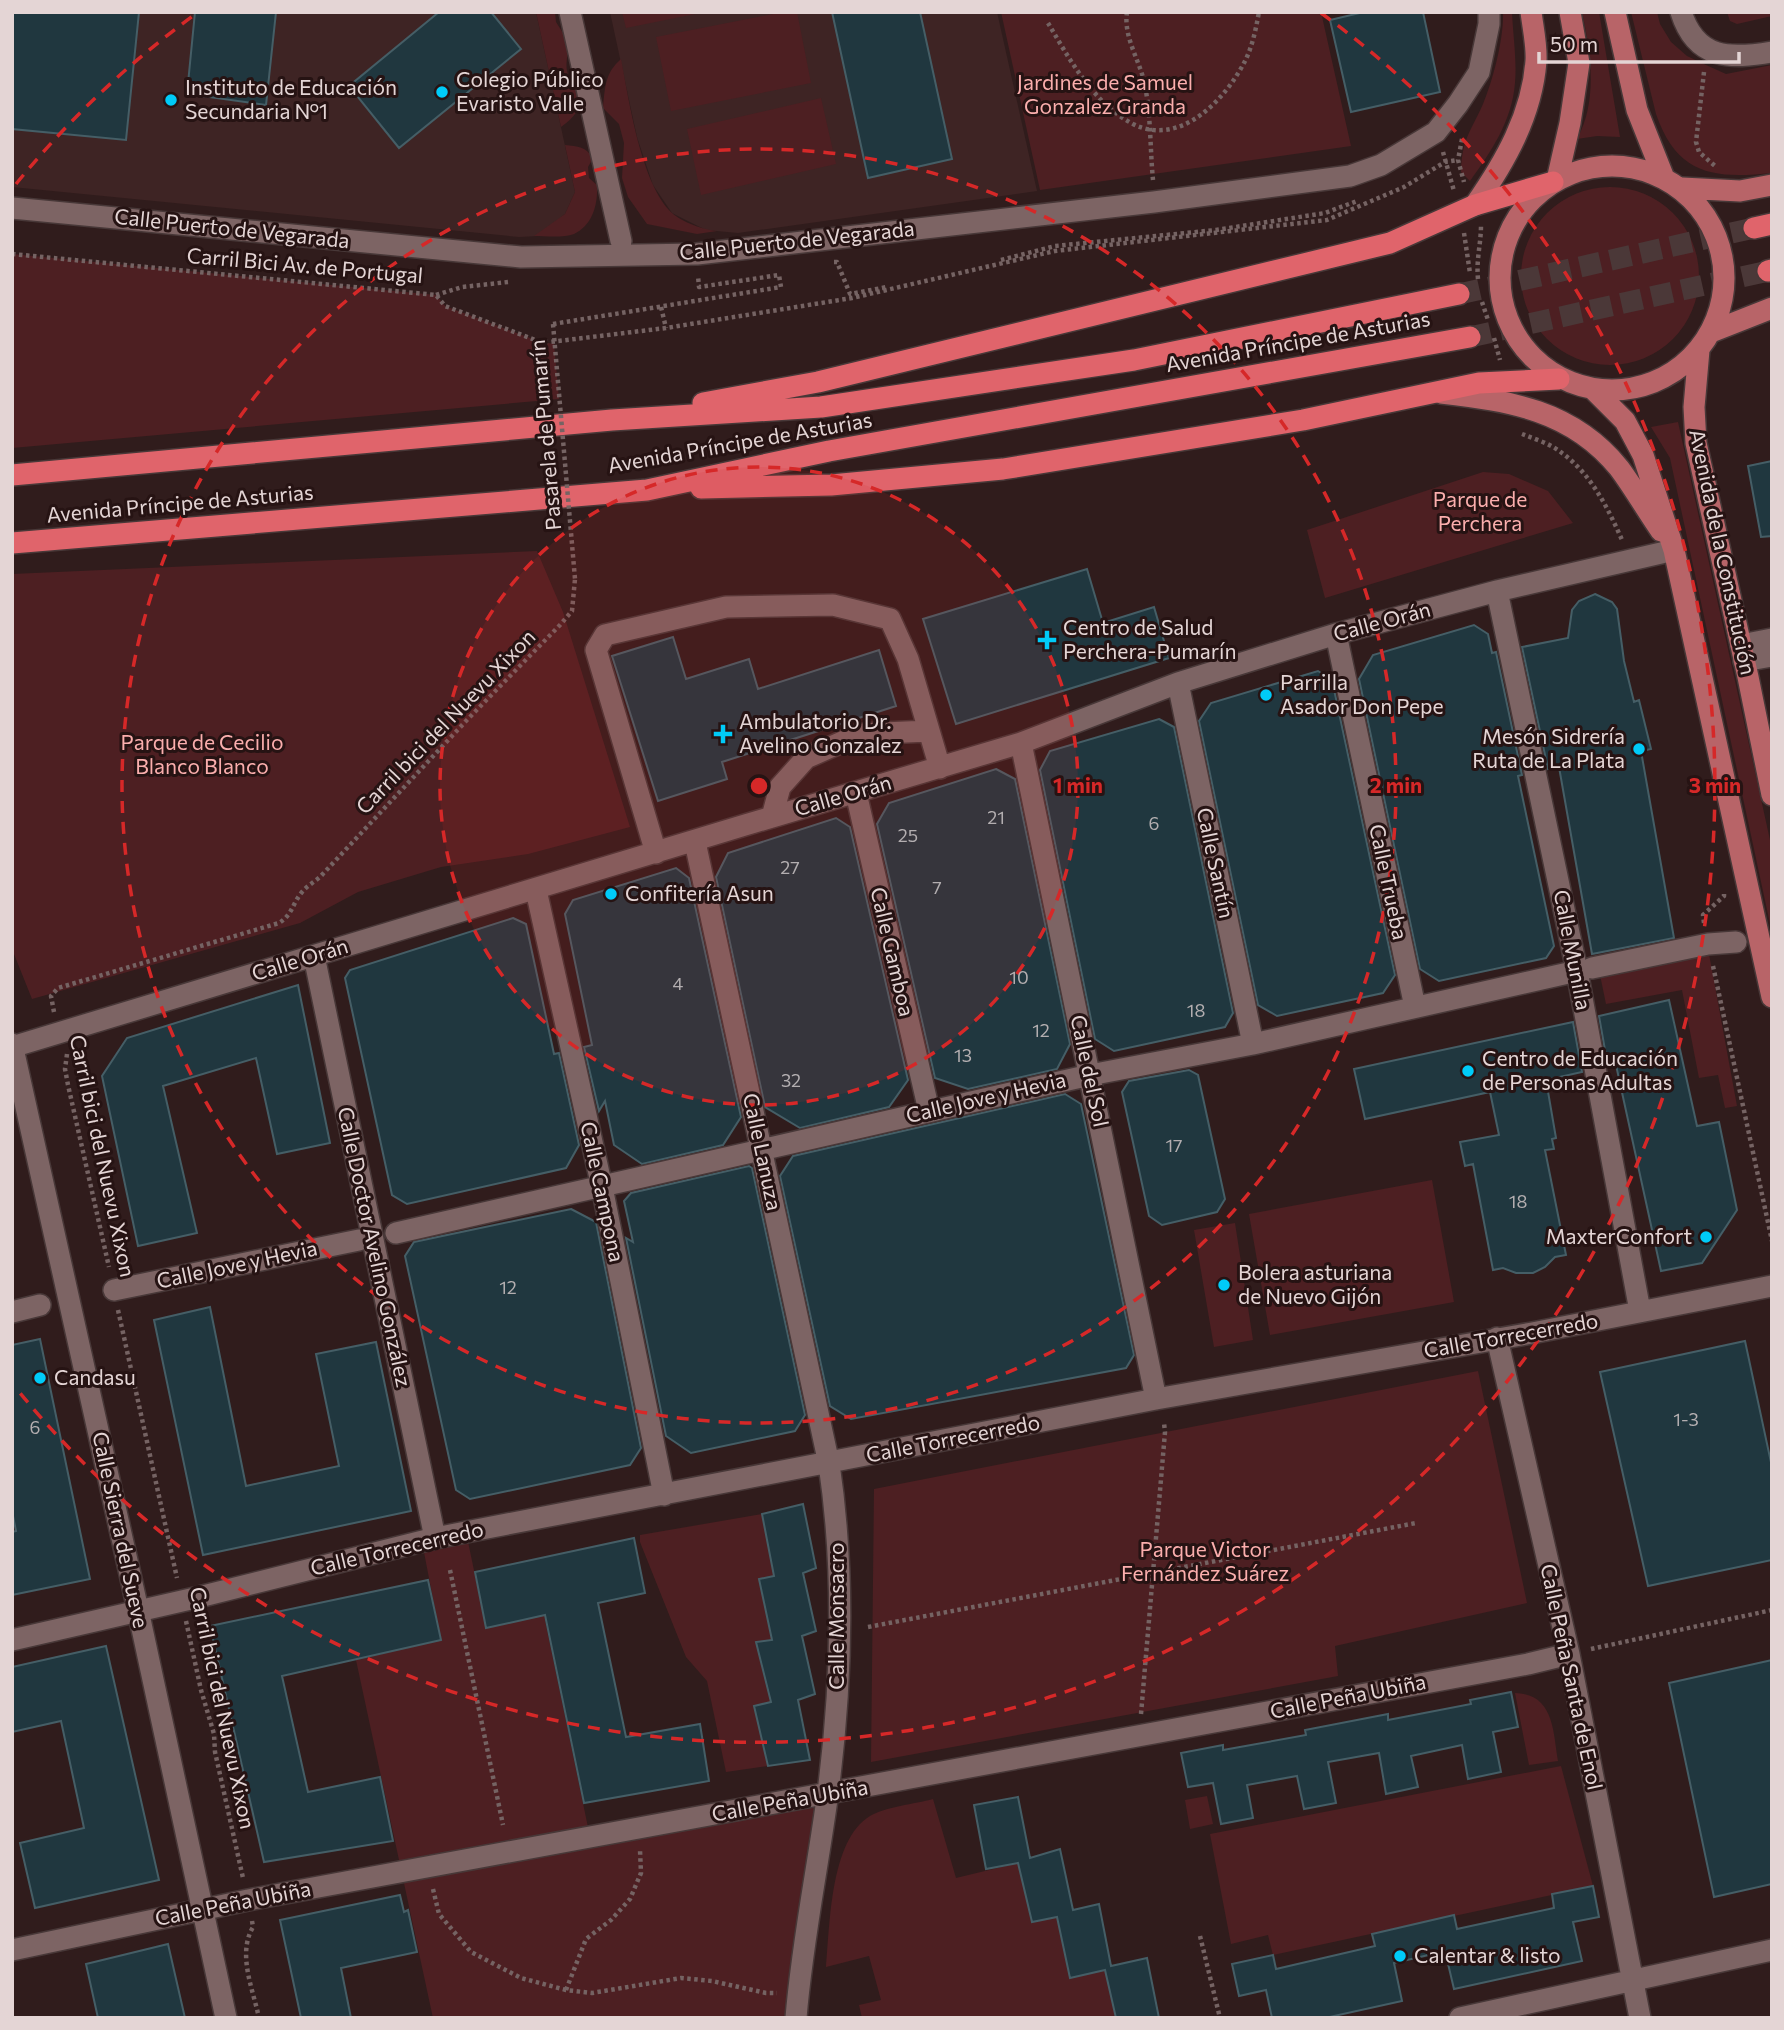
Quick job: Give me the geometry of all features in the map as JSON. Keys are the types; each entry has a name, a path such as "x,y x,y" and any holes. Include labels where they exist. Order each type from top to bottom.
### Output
{"highway":[{"path":"612,420 818,382 1390,243 1468,209 1555,181"},
{"name":"Avenida Príncipe de Asturias","path":"12,475 612,420 821,407 1134,360 1470,287"},
{"name":"Avenida Príncipe de Asturias","path":"12,543 646,490 829,451 1470,337"},
{"path":"646,490 831,485 1003,469 1304,420 1479,383 1559,379"}],"main road":[{"path":"1468,209 1500,170 1525,115 1536,61 1531,12"},
{"path":"1555,181 1570,123 1579,63 1570,12"},
{"path":"1615,12 1637,110 1673,183 1699,206 1717,239 1724,262 1722,301 1705,341"},
{"path":"1772,185 1740,191 1673,183 1639,169 1613,165 1581,170 1555,181 1541,192 1514,223 1503,249 1500,292 1510,329 1534,360 1559,379 1594,390 1643,387 1675,372 1705,341 1772,308"},
{"name":"Avenida de la Constitución","path":"1705,341 1694,407 1696,443 1772,796"},
{"path":"1594,390 1625,421 1643,455 1674,550 1772,997"},
{"path":"1433,392 1495,399 1563,420 1591,440 1619,468 1674,550"}],"street":[{"path":"570,12 621,241"},
{"name":"Calle Puerto de Vegarada","path":"12,208 521,257 697,254 1154,202 1350,176 1381,165 1436,132 1479,72 1489,12"},
{"path":"1681,14 1691,36 1709,51 1724,57 1742,57 1772,51"},
{"name":"Calle Orán","path":"13,1046 1021,743 1178,683 1336,634 1497,591 1674,550"},
{"name":"Calle Munilla","path":"1497,591 1585,970 1640,1311"},
{"path":"656,853 596,650 605,635 726,607 833,606 890,619 908,659 940,768"},
{"name":"Calle Trueba","path":"1336,634 1415,1007"},
{"path":"1743,653 1772,639"},
{"path":"1743,653 1772,656"},
{"name":"Calle Santín","path":"1178,683 1253,1044"},
{"path":"772,817 780,786 806,758 860,734 929,732"},
{"name":"Calle del Sol","path":"1021,743 1156,1399"},
{"name":"Calle Gamboa","path":"856,793 929,1111"},
{"name":"Calle Lanuza","path":"695,842 829,1464"},
{"name":"Calle Campona","path":"536,890 602,1187 664,1495"},
{"name":"Calle Jove y Hevia","path":"396,1233 1090,1075 1253,1044 1708,944 1735,942"},
{"name":"Calle Doctor Avelino González","path":"314,956 435,1538"},
{"name":"Calle Sierra del Sueve","path":"13,1046 226,2018"},
{"name":"Calle Jove y Hevia","path":"114,1290 359,1240"},
{"name":"Calle Torrecerredo","path":"12,1640 183,1601 435,1538 1156,1399 1640,1311 1771,1291"},
{"path":"12,1312 40,1305"},
{"name":"Calle Peña Santa de Enol","path":"1497,1338 1569,1654 1640,2018"},
{"name":"Calle Monsacro","path":"796,2018 828,1794 841,1654 836,1520 829,1464"},
{"name":"Calle Peña Ubiña","path":"12,1950 248,1900 1528,1664 1569,1654"},
{"path":"1460,2018 1772,1950"}],"path":[{"path":"1127,12 1131,43 1145,85 1153,180"},
{"path":"1048,23 1074,67 1091,89 1111,109 1132,124 1149,130 1184,125 1209,109 1230,85 1246,59 1259,12"},
{"path":"1709,51 1699,101 1696,142 1699,152 1718,168"},
{"path":"1436,132 1446,162 1468,209 1481,223 1476,261 1478,281"},
{"path":"1466,132 1458,160 1468,209 1470,287 1490,326"},
{"path":"1446,162 1458,160"},
{"name":"Carril Bici Av. de Portugal","path":"12,254 436,295 445,306 538,341 550,342 666,328 852,298 1055,250 1327,220 1404,187 1446,162"},
{"name":"Pasarela de Pumarín","path":"572,611 575,579 553,324 781,286 779,275 699,287 698,275"},
{"path":"662,307 666,328"},
{"path":"1493,336 1507,382"},
{"path":"1511,403 1518,432 1560,451 1581,468 1608,510 1632,561"},
{"name":"Carril bici del Nuevu Xixon","path":"259,2018 245,1952 247,1937 253,1927 248,1900 215,1752 214,1734 201,1690 68,1085 65,1069 68,1055 50,1002 51,996 58,988 279,923 290,916 304,889 320,877 572,611"},
{"path":"1724,888 1724,895 1703,915 1772,1241"},
{"path":"1140,1736 1166,1432 1164,1423"},
{"path":"867,1627 1416,1523"},
{"path":"450,1570 503,1825"},
{"path":"1569,1654 1772,1610"},
{"path":"566,1990 586,1939 611,1920 630,1899 642,1873 640,1850"},
{"path":"433,1889 439,1914 471,1952 521,1978 566,1990 592,1993 681,1978 712,1981 766,1993 798,1992"},
{"path":"1200,1936 1220,2018"}],"shaded area":[{"path":"12,12 536,12 575,192 565,214 538,236 519,237 12,187"},
{"path":"610,12 997,12 1037,191 738,233 706,230 672,213 653,185 637,137"}],"green space":[{"path":"536,12 555,12 556,22 568,41 568,73 581,92 576,112 561,127"},
{"path":"622,12 705,12 626,28"},
{"path":"783,12 797,12 811,83 671,111 656,37"},
{"name":"Jardines de Samuel Gonzalez Granda","path":"1001,12 1321,12 1351,146 1040,190"},
{"path":"1503,12 1512,12 1516,66 1513,97 1499,135 1470,181 1461,172 1463,152 1494,71 1502,34"},
{"path":"1582,12 1599,12 1620,137 1577,139 1588,109 1591,77"},
{"path":"1631,12 1657,12 1660,24 1671,42 1687,56 1726,74 1772,65 1772,173 1715,173 1700,169 1675,150 1656,114"},
{"path":"1727,12 1772,12 1772,16 1737,24 1730,21"},
{"path":"621,59 632,118 644,162 661,200 681,219 717,231 697,234 647,224 628,197 622,178 624,143 619,124 603,108 609,75"},
{"path":"821,98 836,164 701,195 687,129"},
{"path":"565,145 581,148 593,158 588,167 589,178 597,185 593,213 586,225 574,234 534,236 565,214 575,192"},
{"path":"1610,187 1644,194 1673,213 1692,242 1699,276 1692,310 1673,339 1644,358 1610,365 1576,358 1547,339 1528,310 1521,276 1528,242 1547,213 1576,194"},
{"path":"12,254 436,295 445,306 538,341 554,344 559,399 12,448"},
{"path":"1678,422 1772,849 1772,933 1670,458 1651,427"},
{"name":"Parque de Perchera","path":"1483,472 1509,474 1548,491 1573,523 1325,598 1307,530"},
{"name":"Parque de Cecilio Blanco Blanco","path":"537,551 563,612 630,827 528,854 441,867 358,892 300,923 32,999 12,949 12,574"},
{"path":"1709,954 1737,1106 1725,1108 1718,1075 1699,1078 1682,990 1606,1004 1600,975"},
{"path":"1432,1180 1454,1302 1270,1335 1249,1214"},
{"name":"Bolera asturiana de Nuevo Gijón","path":"1235,1223 1253,1340 1214,1347 1194,1230"},
{"name":"Parque Victor Fernández Suárez","path":"1478,1371 1527,1603 1335,1646 1338,1676 871,1762 874,1489"},
{"path":"762,1514 774,1576 759,1580 772,1640 756,1643 771,1702 754,1706 768,1766 726,1772 707,1681 686,1657 640,1542 640,1535"},
{"path":"466,1532 486,1628 544,1615 590,1837 828,1794 795,2018 433,2018 356,1660 441,1640 422,1542"},
{"path":"1515,1693 1528,1695 1544,1707 1552,1727 1558,1761 1529,1765"},
{"path":"1561,1766 1593,1886 1273,1955 1268,1935 1231,1944 1210,1834"},
{"path":"1207,1796 1213,1824 1190,1829 1185,1800"},
{"path":"933,1799 956,1878 1018,1863 1032,1922 1057,1917 1070,1978 1105,1969 1116,2018 862,2018 859,2005 881,2000 869,1956 826,1967 831,1907 840,1863 857,1828 870,1816"}],"building":[{"path":"12,12 139,12 126,140 12,129"},
{"path":"195,12 276,12 266,105 187,94"},
{"path":"439,12 491,12 521,49 399,148 349,86"},
{"path":"832,12 920,12 952,159 868,178"},
{"path":"1364,12 1423,12 1440,92 1351,112 1330,20"},
{"path":"1772,461 1772,536 1761,537 1748,466"},
{"name":"Centro de Salud Perchera-Pumarín","path":"1087,569 1103,623 1154,607 1169,658 956,724 923,619"},
{"path":"1595,594 1612,602 1617,609 1624,661 1634,702 1639,700 1651,749 1641,751 1674,938 1592,954 1559,767 1548,769 1522,647 1568,638 1572,610 1579,601"},
{"path":"1474,625 1488,634 1492,653 1496,652 1522,775 1518,776 1554,946 1546,958 1439,981 1420,969 1359,679 1373,655"},
{"name":"Ambulatorio Dr. Avelino Gonzalez","path":"673,637 686,679 749,659 758,689 879,650 896,706 722,762 727,779 658,801 612,656"},
{"path":"1318,671 1332,680 1395,975 1383,993 1277,1016 1258,1005 1199,721 1211,703"},
{"path":"1159,719 1174,727 1233,1013 1225,1027 1114,1051 1095,1039 1040,770 1050,751"},
{"path":"996,769 1015,779 1070,1044 1057,1069 968,1089 935,1078 877,824 889,803"},
{"path":"836,818 850,827 908,1080 889,1107 800,1128 765,1107 716,877 728,853"},
{"path":"676,868 689,878 741,1117 723,1145 642,1164 614,1145 605,1101 599,1111 584,1047 592,1045 565,914 573,900"},
{"path":"513,918 526,924 554,1054 559,1053 579,1145 566,1168 407,1204 392,1195 345,978 350,970"},
{"path":"298,985 330,1143 277,1154 256,1058 163,1086 197,1233 138,1246 102,1076 127,1038"},
{"path":"1669,1000 1697,1126 1719,1122 1737,1210 1702,1263 1661,1271 1616,1065 1608,1067 1599,1016"},
{"path":"1573,1022 1582,1072 1546,1080 1556,1138 1552,1139 1554,1149 1545,1150 1566,1255 1555,1257 1545,1267 1533,1273 1516,1273 1503,1268 1493,1270 1473,1164 1465,1166 1460,1142 1499,1135 1490,1092 1365,1119 1354,1069"},
{"path":"1189,1070 1198,1075 1225,1199 1217,1212 1162,1225 1149,1216 1122,1092 1129,1081"},
{"path":"1065,1094 1081,1104 1134,1355 1126,1368 851,1419 830,1406 780,1176 793,1156"},
{"path":"749,1166 752,1168 805,1415 795,1431 691,1453 666,1436 626,1238 633,1242 624,1201 631,1193"},
{"path":"571,1209 596,1222 641,1448 630,1465 470,1499 456,1490 405,1256 414,1242"},
{"path":"210,1307 246,1486 339,1466 316,1354 376,1342 411,1511 203,1555 154,1320"},
{"path":"40,1339 90,1579 12,1595 12,1532 16,1531 12,1511 12,1345"},
{"path":"1745,1341 1772,1467 1772,1560 1648,1586 1600,1372"},
{"path":"803,1504 816,1568 803,1573 816,1631 802,1636 815,1694 798,1700 810,1760 768,1766 754,1706 771,1702 756,1642 772,1640 759,1579 774,1576 762,1514"},
{"path":"634,1538 645,1593 598,1603 626,1737 700,1724 709,1781 584,1803 545,1615 486,1628 475,1572"},
{"path":"428,1580 441,1640 282,1676 308,1792 380,1777 393,1841 264,1862 210,1626"},
{"path":"106,1646 159,1880 35,1908 20,1843 84,1828 61,1721 12,1732 12,1667"},
{"path":"1772,1660 1772,1884 1714,1897 1669,1683"},
{"path":"1511,1692 1518,1727 1493,1732 1501,1772 1468,1779 1462,1745 1411,1756 1418,1787 1386,1794 1379,1753 1328,1762 1336,1803 1304,1809 1297,1776 1247,1785 1253,1818 1221,1824 1213,1783 1188,1787 1181,1753 1223,1745 1223,1750 1306,1735 1305,1730 1388,1714 1388,1720 1471,1704 1470,1700"},
{"path":"1018,1797 1030,1858 1060,1849 1073,1910 1099,1904 1111,1966 1147,1958 1159,2018 1116,2018 1105,1970 1070,1978 1057,1917 1032,1922 1018,1863 986,1869 974,1805"},
{"path":"1593,1886 1599,1917 1573,1922 1582,1961 1454,1989 1445,1951 1394,1963 1402,2001 1325,2018 1272,2018 1266,1990 1239,1996 1232,1964 1273,1955 1276,1969 1375,1946 1372,1934 1454,1915 1457,1929 1554,1908 1552,1894"},
{"path":"400,1895 404,1912 408,1910 417,1952 341,1968 351,2018 301,2018 280,1920"},
{"path":"168,1944 185,2018 98,2018 86,1964"}],"tunnel":[{"path":"1459,294 1754,228"},
{"path":"1470,337 1768,271"}],"place":[{"name":"Colegio Público Evaristo Valle","path":"442,92"},
{"name":"Instituto de Educación Secundaria Nº1","path":"171,100"},
{"name":"Centro de Salud Perchera-Pumarín","path":"1047,640"},
{"name":"Parrilla Asador Don Pepe","path":"1266,695"},
{"name":"Ambulatorio Dr. Avelino Gonzalez","path":"723,734"},
{"name":"Mesón Sidrería Ruta de La Plata","path":"1639,749"},
{"name":"Confitería Asun","path":"611,894"},
{"name":"Centro de Educación de Personas Adultas","path":"1468,1071"},
{"name":"MaxterConfort","path":"1706,1237"},
{"name":"Bolera asturiana de Nuevo Gijón","path":"1224,1285"},
{"name":"Candasu","path":"40,1378"},
{"name":"Calentar & listo","path":"1400,1956"}]}
